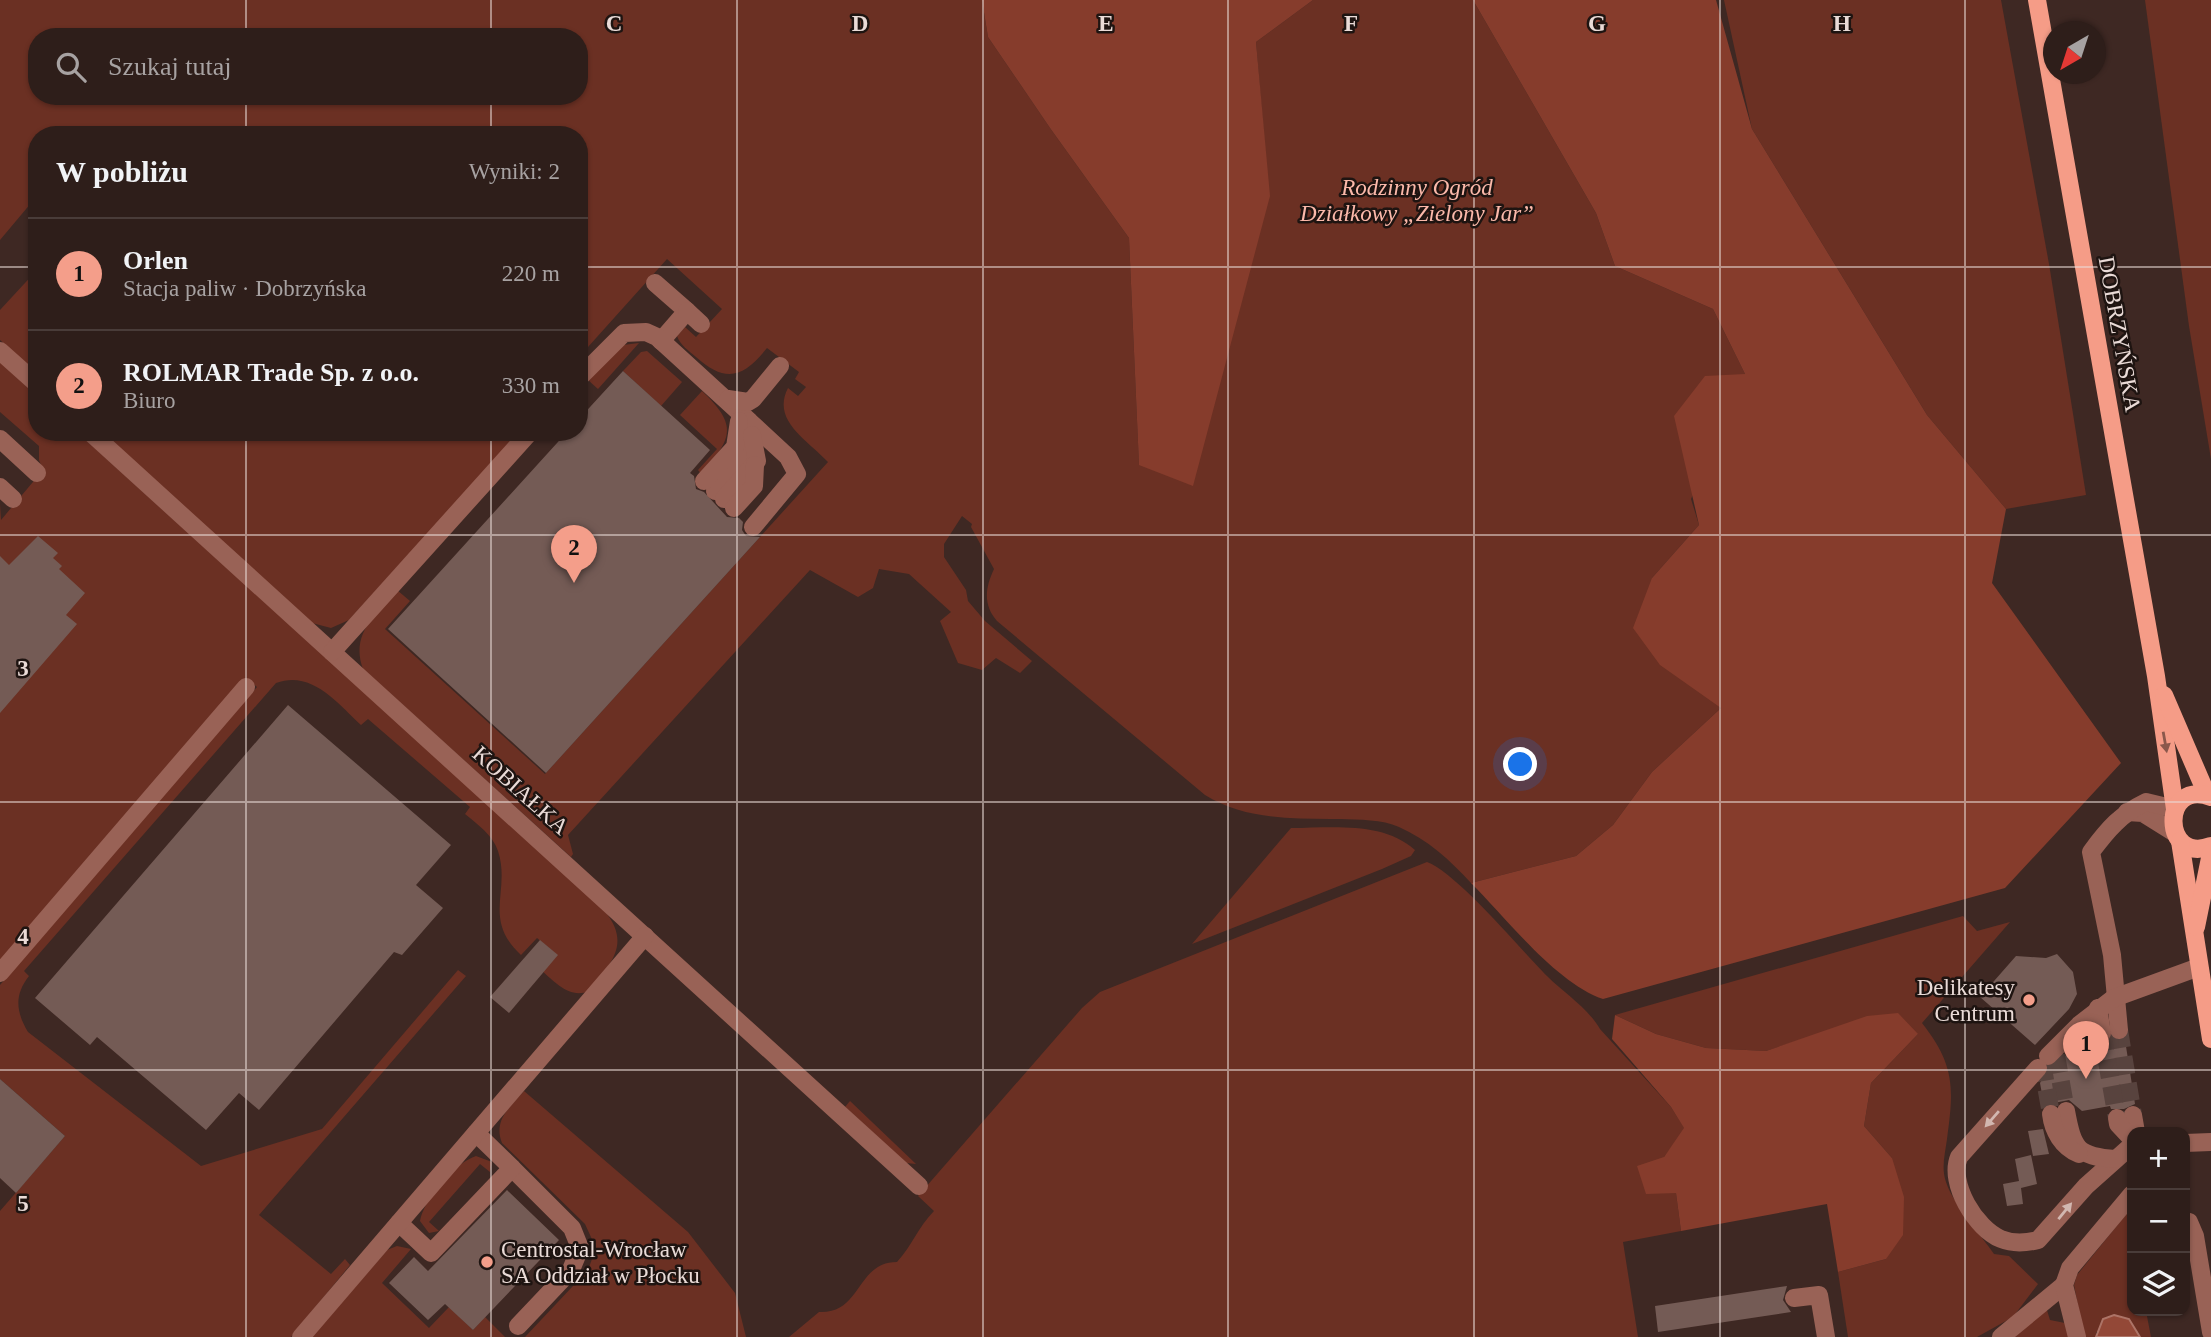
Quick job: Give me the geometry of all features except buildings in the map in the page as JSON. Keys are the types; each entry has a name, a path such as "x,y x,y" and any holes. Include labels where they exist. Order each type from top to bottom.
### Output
{"main road":[{"name":"DOBRZYŃSKA","path":"2037,0 2156,676 2175,809 2172,824 2178,837"},
{"name":"DOBRZYŃSKA","path":"2156,676 2209,796"},
{"path":"2175,809 2189,796 2209,796"},
{"path":"2178,837 2197,849 2211,846"},
{"path":"2178,837 2211,1039"},
{"path":"2195,930 2211,853"}],"street":[{"path":"655,283 701,324"},
{"path":"661,341 687,311"},
{"path":"588,369 624,333 646,332 661,341 728,399 750,427 788,457 797,474 753,527"},
{"path":"0,351 28,376"},
{"path":"728,399 748,402 753,399 780,366"},
{"path":"719,495 731,453 739,439 738,419 728,399"},
{"path":"719,495 754,486 757,450 750,427"},
{"path":"719,495 744,456 750,427"},
{"path":"0,439 37,473"},
{"name":"KOBIAŁKA","path":"100,441 919,1186"},
{"path":"332,652 522,441"},
{"path":"0,973 246,687"},
{"path":"2098,1008 2111,1032 2114,998 2112,955 2091,852 2112,823 2146,802 2175,809"},
{"path":"2127,812 2143,813 2178,837"},
{"path":"301,1337 645,936"},
{"path":"2127,1149 2086,1186 2038,1240 2009,1242 1998,1238 1982,1223 1962,1193 1955,1167 1959,1157 2049,1057 2098,1008 2114,998 2199,967"},
{"path":"2058,1112 2052,1125 2062,1142 2074,1152 2115,1159"},
{"path":"2127,1134 2118,1125 2129,1122"},
{"path":"476,1133 572,1228 580,1248 571,1270 518,1326"},
{"path":"2190,1143 2211,1142"},
{"path":"399,1223 430,1253 512,1168"},
{"path":"2001,1337 2064,1284 2078,1256 2127,1200"},
{"path":"2190,1224 2195,1236 2211,1332"},
{"path":"2064,1284 2077,1337"},
{"path":"1794,1298 1819,1295 1826,1337"}],"green space":[{"name":"Rodzinny Ogród Działkowy „Zielony Jar”","path":"0,0 982,0 988,37 1129,238 1139,464 1269,196 1256,42 1313,0 1473,0 1596,213 1615,266 1713,309 1745,374 1691,499 1699,525 1652,578 1721,708 1652,772 1613,825 1576,856 1471,883 1429,844 1392,824 1253,814 1205,795 997,621 989,609 987,596 994,569 971,527 972,524 962,516 944,544 944,557 966,590 968,601 985,621 1032,661 1020,673 996,658 982,670 958,663 940,621 951,612 909,574 879,569 873,588 858,597 810,570 568,835 573,854 571,857 363,669 360,645 367,625 397,590 410,601 385,629 545,774 828,462 794,429 784,410 788,388 798,396 806,387 795,379 799,372 767,348 759,358 734,374 726,374 707,366 688,350 677,336 685,327 696,337 722,309 667,259 588,347 588,126 28,126 28,207 0,240"},
{"path":"1724,0 2001,0 2049,264 2086,495 2006,509 1927,415 1752,129"},
{"path":"2145,0 2211,0 2211,459 2189,326"},
{"path":"28,280 28,365 0,340 0,310"},
{"path":"639,343 598,389 588,380 623,345"},
{"path":"647,351 682,382 661,406 623,371 641,352"},
{"path":"0,362 28,388 28,436 0,412"},
{"path":"702,391 722,414 727,432 725,442 701,474 698,470 717,449 680,415"},
{"path":"33,441 87,441 604,910 617,933 611,962 589,991 576,993 558,985 542,971 556,954 537,938 521,955 509,942 500,917 502,879 498,851 489,835 465,814 470,807 368,719 361,725 323,691 301,681 289,680 276,683 24,971 29,976 21,990 18,1004 28,1032 201,1166 322,1129 458,970 466,976 259,1215 331,1274 345,1259 350,1265 291,1337 0,1337 0,1211 65,1136 0,1079 0,985 257,687 246,678 0,963 0,504 1,520 43,470 39,460 39,446"},
{"path":"112,441 512,441 349,620 331,628 312,623"},
{"path":"1340,827 1373,830 1388,834 1415,850 1411,856 1382,869 1192,944 1291,828"},
{"path":"1427,862 1440,869 1471,896 1547,976 1589,1014 1671,1107 1685,1129 1664,1157 1676,1193 1681,1231 1623,1242 1638,1337 789,1337 819,1312 844,1305 874,1270 884,1264 897,1262 934,1211 918,1196 1082,1008 1100,992"},
{"path":"1963,916 1977,931 2010,922 1922,1023 1941,1052 1950,1078 1951,1105 1944,1161 1945,1177 1955,1200 1994,1254 2009,1256 2038,1284 2013,1317 1977,1337 1848,1337 1838,1272 1886,1259 1892,1158 1864,1126 1871,1083 1918,1034 1812,1036 1766,1051 1706,1048 1656,1034 1615,1015"},
{"path":"524,1091 688,1232 735,1293 746,1337 525,1337 588,1270 596,1248 585,1224 502,1143 501,1121"},
{"path":"850,1101 916,1164 906,1163 845,1107"},
{"path":"476,1156 492,1162 490,1172 480,1164 429,1222 439,1231 429,1233 420,1221 427,1203 450,1174"},
{"path":"2127,1213 2127,1316 2147,1316 2151,1337 2140,1337 2138,1332 2096,1332 2096,1337 2084,1337 2074,1285 2077,1275"},
{"path":"397,1246 411,1249 382,1283 429,1328 449,1307 473,1330 485,1317 505,1337 312,1337 387,1250"},
{"path":"2046,1307 2050,1320 2065,1323 2069,1337 2015,1337"}],"shaded area":[{"path":"982,0 1313,0 1256,42 1270,196 1193,486 1139,465 1129,238 988,37"},
{"path":"1473,0 1716,0 1752,129 1927,415 2006,509 1992,583 2121,763 2005,888 1603,999 1585,991 1550,965 1471,883 1576,856 1613,825 1652,772 1721,708 1660,665 1633,628 1652,578 1699,525 1674,416 1705,376 1745,374 1713,309 1615,266 1596,213"},
{"path":"1898,1013 1918,1034 1871,1083 1864,1126 1892,1158 1904,1197 1903,1235 1886,1259 1838,1272 1827,1204 1681,1231 1676,1193 1646,1194 1637,1166 1664,1157 1684,1128 1671,1107 1612,1039 1615,1015 1656,1034 1706,1048 1766,1051 1867,1016"},
{"path":"2114,1315 2129,1319 2140,1337 2096,1337 2103,1319"}],"tunnel":[{"path":"2119,1030 2133,1115"},
{"path":"2102,1033 2117,1118"},
{"path":"2056,1055 2066,1111"},
{"path":"2042,1063 2051,1114"}],"place":[{"name":"ROLMAR Trade Sp. z o.o.","path":"574,583"},
{"name":"Delikatesy Centrum","path":"2029,1000"},
{"name":"Orlen","path":"2086,1079"},
{"name":"Centrostal-Wrocław SA Oddział w Płocku","path":"487,1262"}]}
